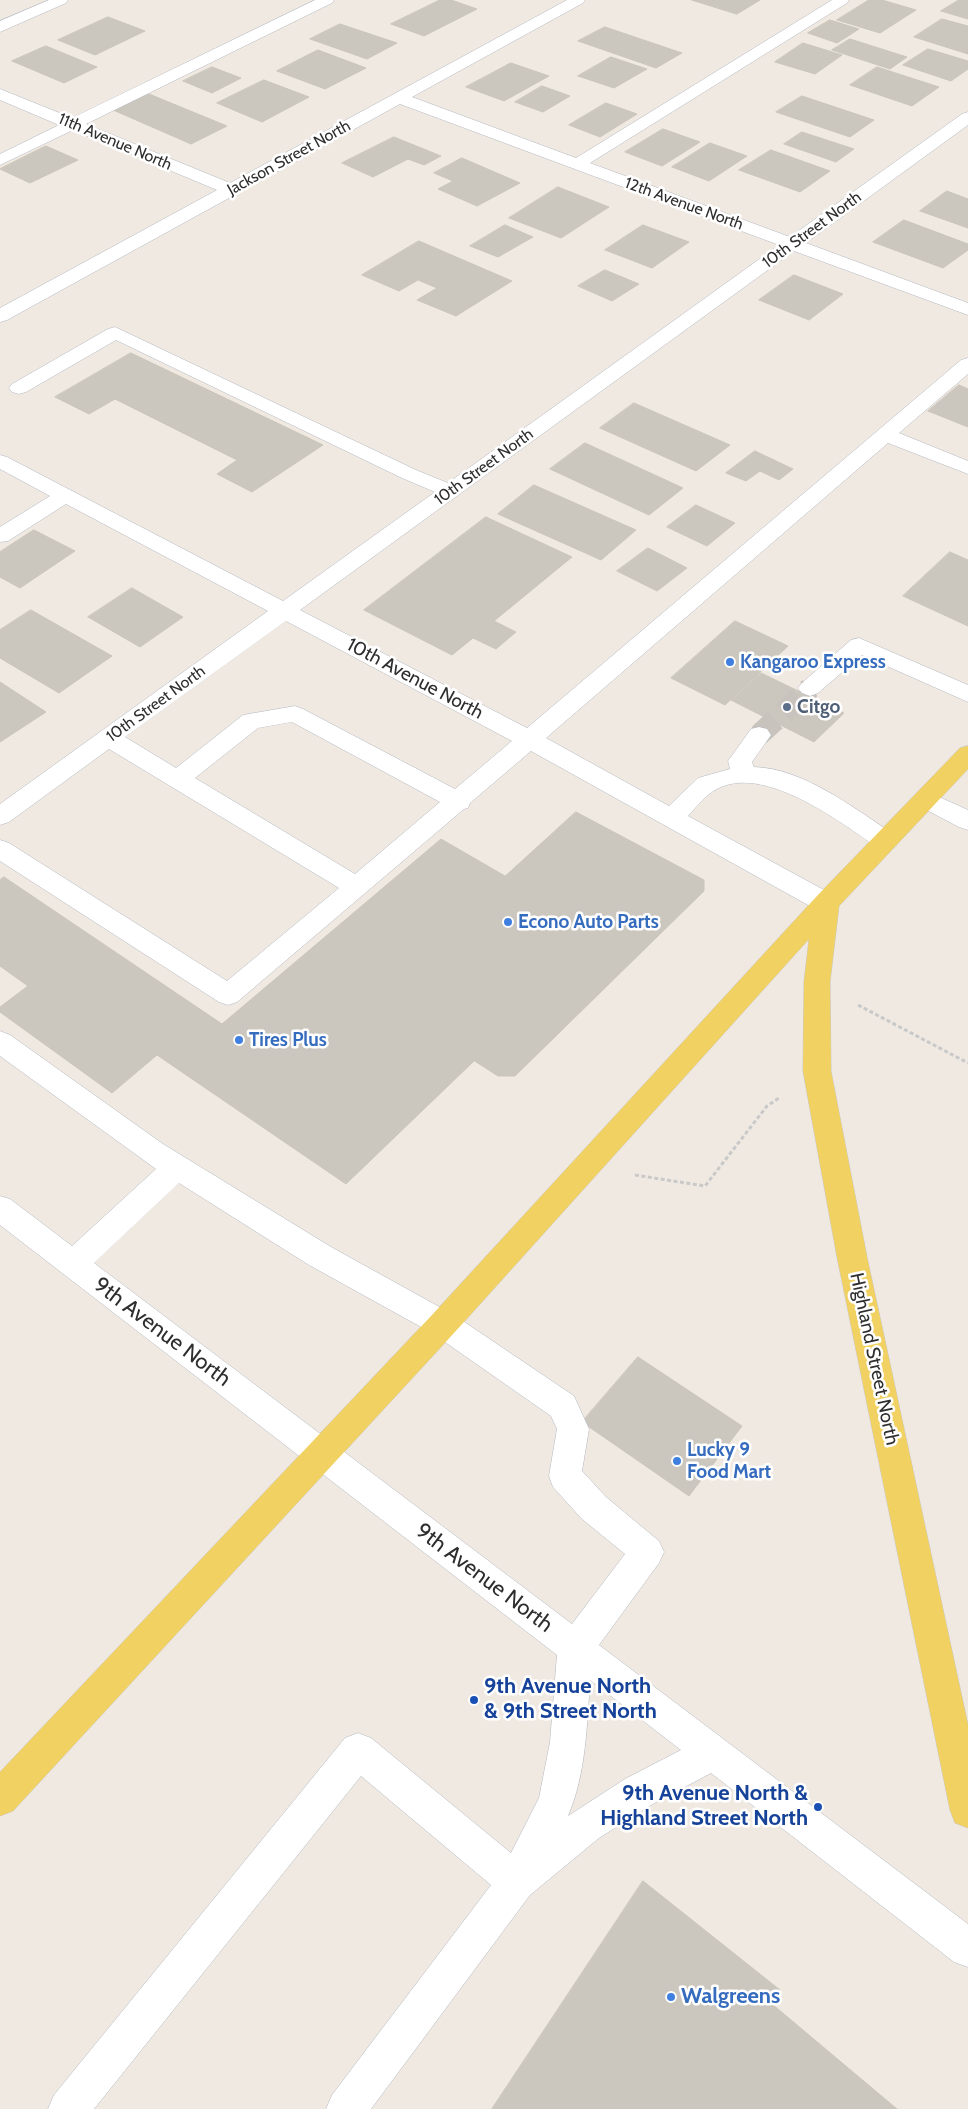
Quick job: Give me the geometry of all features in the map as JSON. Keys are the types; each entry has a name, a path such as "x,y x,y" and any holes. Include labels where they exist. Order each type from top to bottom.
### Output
{"main road":[{"path":"0,1798 443,1324 826,903 968,754"},
{"name":"Highland Street North","path":"826,903 817,982 817,1071 819,1087 854,1267 968,1810"}],"street":[{"path":"0,27 61,0"},
{"path":"0,160 327,0"},
{"name":"Jackson Street North","path":"0,316 578,0"},
{"path":"577,164 842,0"},
{"name":"11th Avenue North","path":"0,94 231,190"},
{"name":"12th Avenue North","path":"399,98 968,309"},
{"name":"10th Street North","path":"0,816 968,117"},
{"path":"19,388 115,333 409,474 450,491"},
{"path":"0,849 228,995 458,802 528,739 968,364"},
{"path":"886,435 968,468"},
{"name":"10th Avenue North","path":"0,461 528,739 826,903"},
{"path":"0,536 66,495"},
{"path":"810,688 859,645 968,694"},
{"path":"178,779 251,721 295,714 458,802"},
{"path":"742,774 740,761 759,735"},
{"path":"108,738 358,887"},
{"path":"671,818 708,782 742,774 769,776 815,795 886,840"},
{"path":"926,798 968,820"},
{"path":"0,1042 177,1167 320,1256 443,1324 562,1406 573,1428 565,1476 594,1508 647,1552 575,1648 568,1742 556,1802 517,1882 346,2109"},
{"path":"72,1264 177,1167"},
{"name":"9th Avenue North","path":"0,1208 968,1948"},
{"path":"68,2109 358,1751 517,1882"},
{"path":"517,1882 586,1825 638,1792 713,1753"}],"path":[{"path":"817,982 968,1063"},
{"path":"585,1167 705,1186 767,1106 790,1090 819,1087"}],"building":[{"path":"440,0 451,0 477,9 424,36 391,24"},
{"path":"692,0 760,0 737,14"},
{"path":"869,0 882,0 916,10 880,33 837,20"},
{"path":"959,0 968,0 968,19 941,11"},
{"path":"108,17 145,31 95,55 58,40"},
{"path":"942,19 968,26 968,54 914,37"},
{"path":"830,20 859,29 837,43 808,33"},
{"path":"340,24 397,43 367,59 310,39"},
{"path":"605,27 682,53 656,68 578,41"},
{"path":"850,39 907,57 890,69 832,50"},
{"path":"803,43 842,55 815,74 775,62"},
{"path":"46,46 97,67 64,83 12,61"},
{"path":"928,49 968,61 968,69 951,81 903,65"},
{"path":"318,50 366,68 325,89 277,71"},
{"path":"611,57 647,69 614,88 578,76"},
{"path":"511,63 549,76 504,101 466,87"},
{"path":"212,67 241,78 212,93 183,81"},
{"path":"877,67 939,87 912,106 850,85"},
{"path":"264,80 309,97 262,122 217,103"},
{"path":"542,86 570,96 543,112 515,102"},
{"path":"149,94 227,126 191,144 113,110"},
{"path":"802,96 874,120 850,137 776,112"},
{"path":"606,103 637,114 600,137 569,125"},
{"path":"663,129 700,142 662,166 625,152"},
{"path":"802,132 854,149 836,162 784,144"},
{"path":"394,137 441,156 424,165 408,159 373,177 342,163"},
{"path":"710,143 747,156 709,181 672,167"},
{"path":"46,146 78,160 30,183 0,169"},
{"path":"771,150 830,171 800,192 739,170"},
{"path":"462,158 520,183 477,206 438,189 453,181 434,173"},
{"path":"558,187 609,207 561,238 509,218"},
{"path":"947,191 968,199 968,228 920,211"},
{"path":"904,220 968,244 968,250 943,268 873,242"},
{"path":"505,225 533,237 498,257 470,246"},
{"path":"643,225 689,242 652,268 605,250"},
{"path":"419,241 512,281 456,316 417,300 437,288 418,280 399,291 362,275"},
{"path":"605,270 639,284 612,301 578,286"},
{"path":"794,275 843,294 809,320 759,300"},
{"path":"131,353 323,445 252,492 217,474 237,460 115,399 89,414 55,397"},
{"path":"959,385 968,389 968,427 928,411"},
{"path":"634,403 730,445 696,471 600,428"},
{"path":"585,443 683,488 649,515 550,469"},
{"path":"755,451 793,469 779,480 760,471 746,481 726,473"},
{"path":"534,485 636,530 601,560 498,514"},
{"path":"696,505 735,523 707,546 667,527"},
{"path":"486,517 572,557 494,621 516,632 496,649 473,638 452,655 364,610"},
{"path":"34,530 75,551 20,588 0,577 0,552"},
{"path":"648,548 687,568 657,591 617,571"},
{"path":"950,552 968,560 968,626 903,596"},
{"path":"132,588 183,617 140,647 88,617"},
{"path":"31,610 112,656 59,693 0,658 0,630"},
{"name":"Kangaroo Express","path":"735,621 788,646 725,705 671,678"},
{"name":"Citgo","path":"761,673 844,713 814,742 731,700"},
{"path":"0,682 46,712 0,742"},
{"name":"Econo Auto Parts","path":"576,812 704,880 704,891 515,1076 498,1076 306,953 441,839 505,876"},
{"name":"Tires Plus","path":"4,877 222,1024 306,953 474,1061 346,1184 157,1055 112,1093 0,1012 0,1007 28,986 0,966 0,880"},
{"name":"Lucky 9 Food Mart","path":"638,1357 742,1426 689,1496 582,1422"},
{"name":"Walgreens","path":"643,1881 780,1990 772,2004 897,2109 492,2109"}],"tunnel":[{"path":"759,735 810,688"}],"place":[{"name":"Kangaroo Express","path":"730,662"},
{"name":"Citgo","path":"787,707"},
{"name":"Econo Auto Parts","path":"508,922"},
{"name":"Tires Plus","path":"239,1040"},
{"name":"Lucky 9 Food Mart","path":"677,1461"},
{"name":"9th Avenue North & 9th Street North","path":"474,1700"},
{"name":"9th Avenue North & Highland Street North","path":"818,1807"},
{"name":"Walgreens","path":"671,1997"}]}
